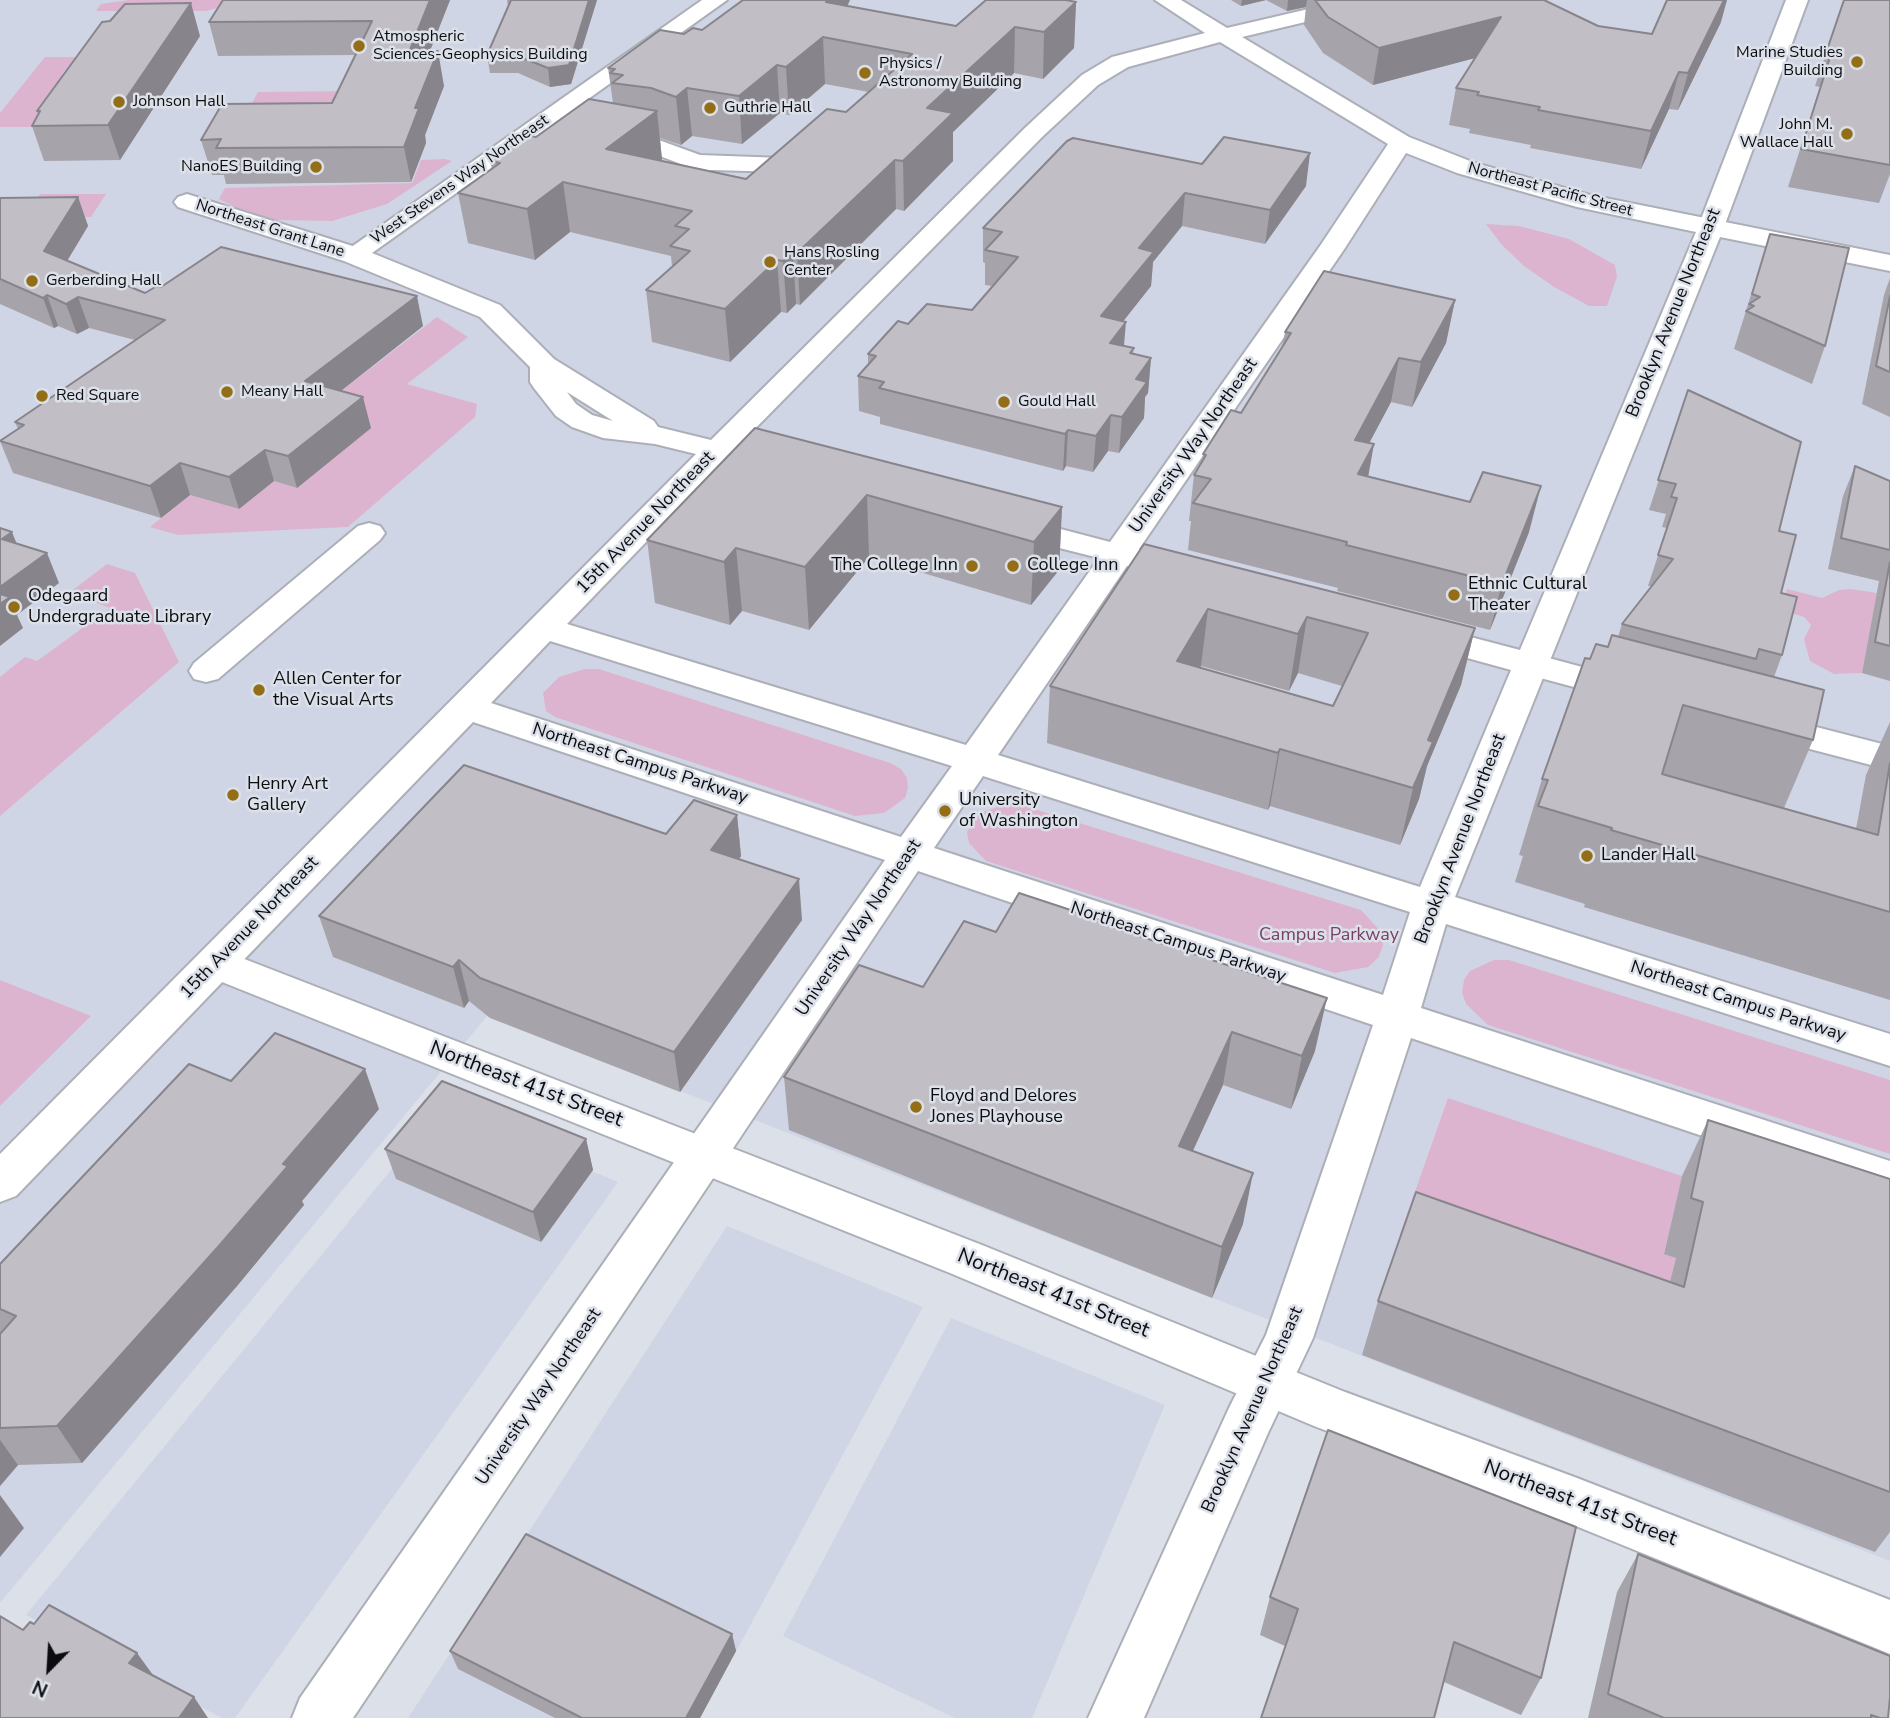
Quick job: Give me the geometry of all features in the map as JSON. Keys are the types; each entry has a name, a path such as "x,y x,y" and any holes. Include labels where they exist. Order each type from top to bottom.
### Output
{"street":[{"name":"West Stevens Way Northeast","path":"353,256 716,0"},
{"name":"Northeast Pacific Street","path":"1166,0 1401,142 1516,184 1586,202 1890,263"},
{"name":"15th Avenue Northeast","path":"0,1183 717,450 1034,132 1090,80 1135,57 1374,0"},
{"name":"Brooklyn Avenue Northeast","path":"1116,1718 1289,1338 1432,905 1710,227 1797,0"},
{"path":"564,135 656,146 697,162 783,164"},
{"name":"University Way Northeast","path":"320,1718 910,853 1332,248 1401,142"},
{"path":"669,195 698,169 697,162"},
{"name":"Northeast Grant Lane","path":"187,202 353,256"},
{"name":"West Stevens Way Northeast","path":"353,256 490,311 544,365 655,435 768,462"},
{"path":"976,517 1177,569"},
{"path":"206,671 369,533"},
{"name":"Northeast Campus Parkway","path":"544,628 975,760 1890,1050"},
{"path":"1397,628 1659,698"},
{"name":"Northeast Campus Parkway","path":"466,707 1890,1180"},
{"path":"1736,718 1890,758"},
{"name":"Northeast 41st Street","path":"216,963 1890,1627"}],"shaded area":[{"name":"University of Washington","path":"0,0 1872,0 1890,6 1890,1561 487,1016 0,1603"},
{"path":"441,1109 618,1182 235,1718 222,1718 26,1615"},
{"path":"727,1226 923,1307 700,1718 408,1718"},
{"path":"951,1318 1165,1405 1032,1718 955,1718 783,1636"}],"green space":[{"path":"129,0 227,0 220,7 207,11 96,11 101,4"},
{"path":"45,57 76,57 62,74 71,75 33,127 0,127 0,113"},
{"path":"362,91 346,125 240,125 258,92"},
{"path":"421,160 452,161 387,204 332,221 273,220 242,211 219,199 225,188 412,183"},
{"path":"40,194 106,194 91,217 25,216"},
{"path":"1486,224 1519,226 1569,239 1615,265 1617,277 1607,306 1589,306 1554,287 1524,266 1502,245"},
{"path":"437,317 468,337 407,384 477,404 475,417 348,527 178,535 150,527 185,499 183,493 239,509 274,481 297,488 314,412"},
{"path":"107,564 135,573 179,662 0,816 0,677 25,657 37,661 110,608 69,593"},
{"path":"1787,589 1822,598 1839,590 1877,593 1862,673 1834,674 1810,661 1804,639 1811,625 1804,617 1782,610"},
{"path":"585,669 599,669 890,763 901,769 907,778 905,798 884,813 855,816 555,717 546,711 543,693 559,677"},
{"name":"Campus Parkway","path":"1006,804 1021,805 1361,910 1382,933 1383,946 1378,958 1368,967 1335,973 986,861 969,843 967,832 980,813"},
{"path":"1494,960 1509,960 1890,1080 1890,1154 1488,1025 1466,1004 1462,992 1464,980 1470,971"},
{"path":"0,980 91,1016 0,1106"},
{"path":"1448,1098 1682,1176 1664,1253 1676,1258 1660,1328 1400,1234"}],"building":[{"path":"223,0 430,0 409,52 438,51 415,108 419,108 404,147 216,148 221,139 201,140 222,104 332,103 372,21 209,22"},
{"path":"511,0 589,0 569,65 548,68 515,55 487,55"},
{"path":"743,0 827,0 826,2 956,26 986,0 1076,2 1044,32 1015,27 927,108 953,113 903,161 895,160 797,253 783,261 777,260 725,309 646,290 690,251 670,246 689,229 675,226 692,211 563,182 527,209 458,193 500,163 490,161 527,135 536,137 589,99 657,111 606,149 746,179 827,109 846,112 912,54 823,37 786,67 777,65 739,96 687,88 676,97 651,88 612,83 623,75 610,73 615,69 608,68 660,30 684,34 693,28 702,30"},
{"path":"1315,0 1544,0 1598,26 1652,34 1667,0 1724,0 1688,73 1679,72 1651,131 1538,110 1540,107 1477,95 1479,92 1456,88 1501,17 1379,48 1328,17"},
{"path":"1844,0 1890,0 1890,165 1801,149 1832,51 1827,50"},
{"path":"191,3 108,125 32,126 40,111 37,111 102,22 110,21 125,4"},
{"path":"1224,137 1310,153 1270,210 1185,193 1139,248 1154,252 1101,316 1126,322 1110,343 1134,348 1130,353 1151,358 1136,379 1147,382 1122,417 1111,415 1096,436 1068,430 1065,434 879,388 884,382 858,376 876,356 868,354 898,321 908,324 927,304 972,310 1018,257 985,250 1002,232 983,228 1067,141 1073,138 1202,164"},
{"name":"Meany Hall","path":"78,197 44,251 145,293 157,286 161,287 221,247 417,296 305,381 363,397 288,456 265,450 229,477 180,463 150,486 0,441 24,425 15,422 165,320 78,297 66,304 47,295 43,298 0,279 0,198"},
{"path":"1770,234 1849,248 1825,346 1746,311 1754,306 1749,304 1760,297 1752,294"},
{"path":"1324,271 1455,300 1421,362 1399,358 1355,440 1374,444 1358,474 1470,502 1483,472 1541,486 1502,584 1193,503 1211,479 1194,475 1206,455 1203,454 1231,410 1241,413 1291,333 1285,332"},
{"path":"1890,296 1890,372 1876,366"},
{"path":"1688,390 1801,442 1779,531 1796,535 1781,593 1797,597 1782,655 1759,649 1756,659 1622,624 1673,559 1658,555 1677,498 1671,497 1676,484 1658,480"},
{"path":"755,428 1062,507 1034,542 867,495 805,567 736,548 724,562 647,540"},
{"path":"1855,466 1890,481 1890,550 1841,538"},
{"path":"0,528 12,532 2,539 47,553 0,587"},
{"path":"1144,544 1475,628 1428,740 1433,742 1413,788 1280,749 1278,753 1050,686","holes":["1208,609 1298,634 1307,617 1368,633 1333,706 1177,661"]},
{"path":"1890,562 1890,646 1875,642"},
{"path":"0,594 10,597 0,604"},
{"path":"1612,635 1824,690 1813,740 1683,705 1662,774 1878,835 1890,763 1890,912 1538,806 1548,780 1542,779 1585,658 1590,659 1596,644 1608,647"},
{"path":"464,765 666,834 694,800 737,815 711,850 799,879 674,1052 480,978 459,960 453,967 319,916"},
{"path":"1019,893 1104,921 1103,924 1327,998 1302,1056 1232,1032 1179,1146 1253,1173 1222,1247 784,1077 859,965 923,987 964,921 996,932"},
{"path":"275,1033 365,1069 283,1164 288,1166 57,1426 0,1428 0,1334 16,1316 0,1309 0,1264 189,1064 231,1081"},
{"path":"442,1081 586,1139 533,1212 385,1149"},
{"path":"1708,1120 1890,1179 1890,1492 1378,1301 1416,1192 1684,1287 1703,1202 1691,1198"},
{"path":"1328,1430 1576,1527 1541,1678 1454,1642 1434,1718 1261,1718 1298,1609 1270,1597"},
{"path":"526,1534 732,1634 686,1718 582,1718 450,1651"},
{"path":"1638,1554 1890,1656 1888,1718 1871,1715 1871,1718 1664,1718 1608,1694"},
{"path":"49,1605 137,1653 129,1663 194,1697 179,1718 0,1718 0,1616 23,1630 30,1622 34,1624"}],"place":[{"name":"Atmospheric Sciences-Geophysics Building","path":"359,46"},
{"name":"Marine Studies Building","path":"1857,62"},
{"name":"Physics / Astronomy Building","path":"865,73"},
{"name":"Johnson Hall","path":"119,102"},
{"name":"Guthrie Hall","path":"710,108"},
{"name":"John M. Wallace Hall","path":"1847,134"},
{"name":"NanoES Building","path":"316,167"},
{"name":"Hans Rosling Center","path":"770,262"},
{"name":"Gerberding Hall","path":"32,281"},
{"name":"Meany Hall","path":"227,392"},
{"name":"Red Square","path":"42,396"},
{"name":"Gould Hall","path":"1004,402"},
{"name":"The College Inn","path":"972,566"},
{"name":"College Inn","path":"1013,566"},
{"name":"Ethnic Cultural Theater","path":"1454,595"},
{"name":"Odegaard Undergraduate Library","path":"14,607"},
{"name":"Allen Center for the Visual Arts","path":"259,690"},
{"name":"Henry Art Gallery","path":"233,795"},
{"name":"University of Washington","path":"945,811"},
{"name":"Lander Hall","path":"1587,856"},
{"name":"Floyd and Delores Jones Playhouse","path":"916,1107"}]}
